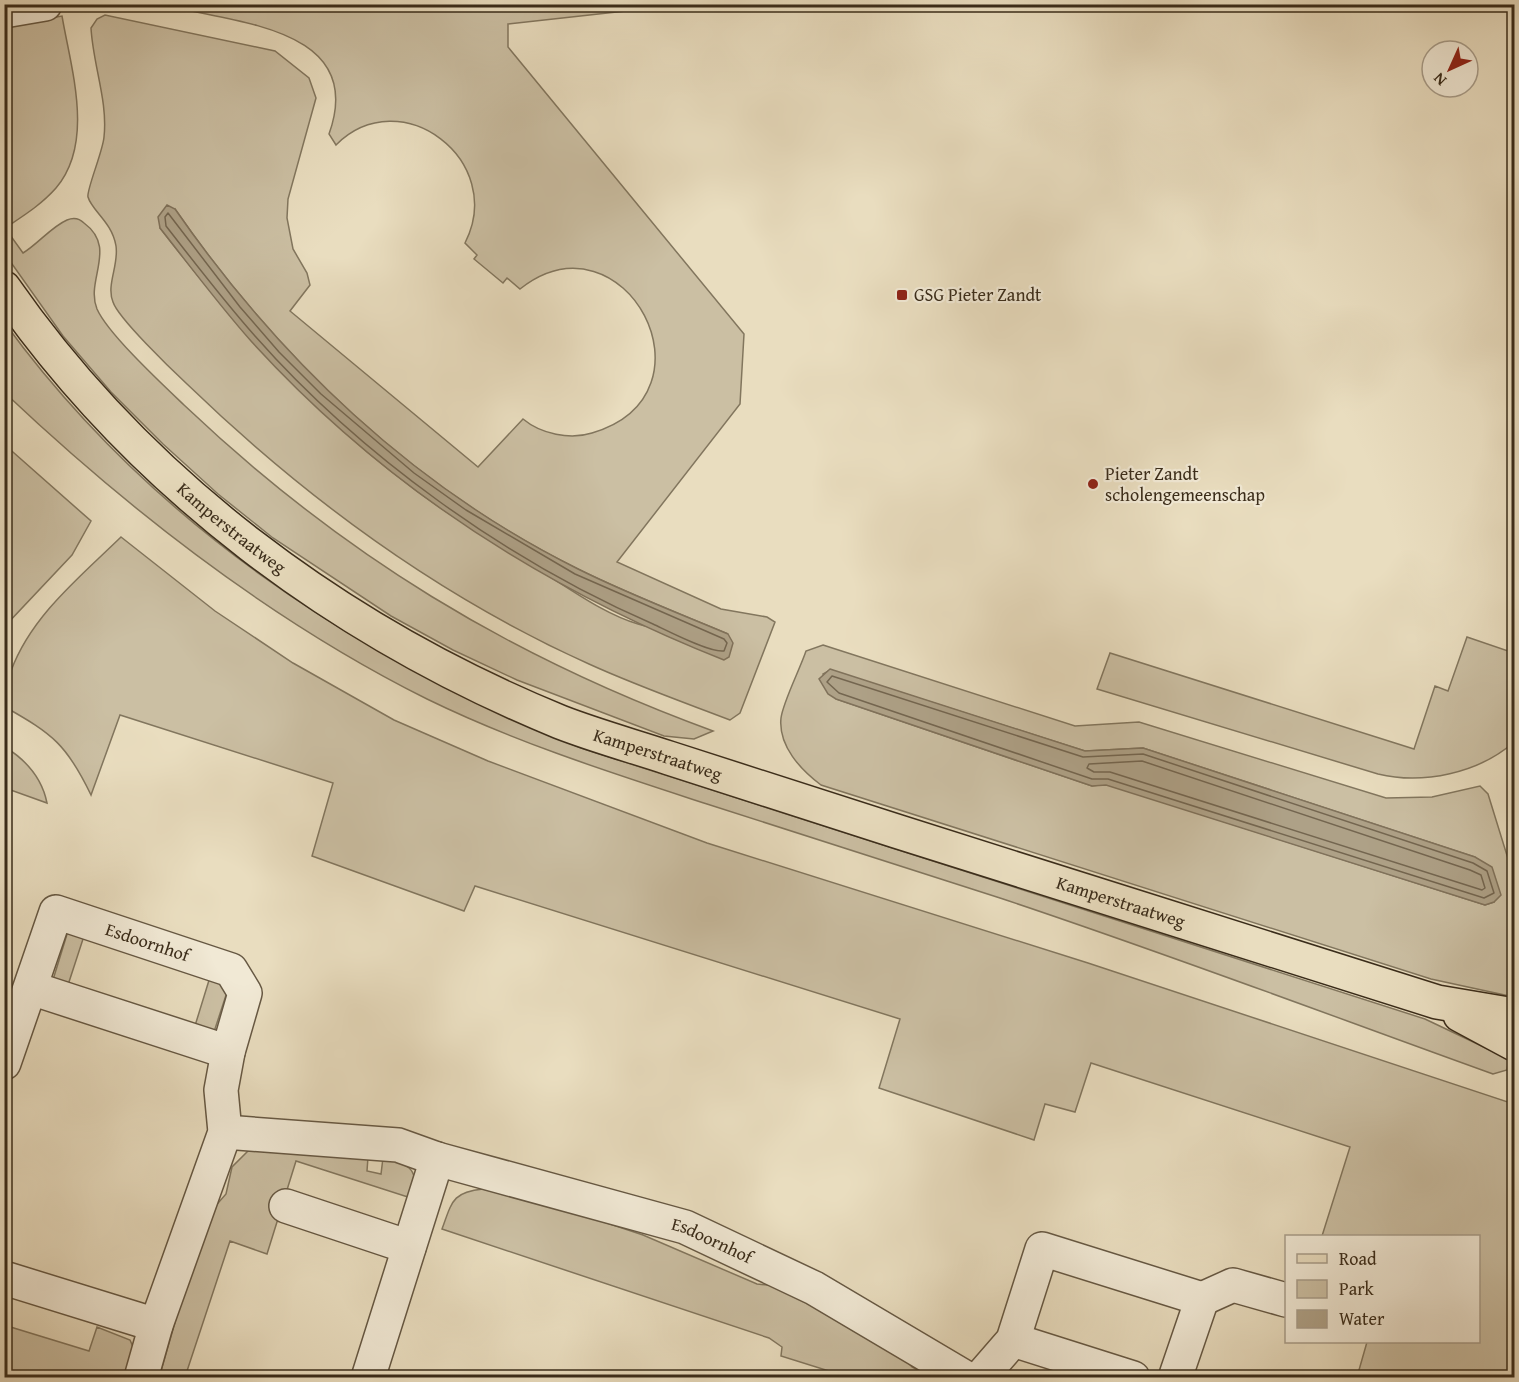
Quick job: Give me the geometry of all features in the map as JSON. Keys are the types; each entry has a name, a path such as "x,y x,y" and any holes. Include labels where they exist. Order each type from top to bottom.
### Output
{"main road":[{"name":"Kamperstraatweg","path":"4,288 75,380 118,426 178,486 234,533 295,579 358,620 424,658 491,692 565,724 1437,1002 1515,1015"},
{"name":"Kamperstraatweg","path":"1437,1002 1515,1044"}],"street":[{"path":"4,11 45,4"},
{"name":"Esdoornhof","path":"4,1063 56,912 231,970 245,993 228,1052 221,1090 225,1132 156,1325 141,1377"},
{"path":"31,988 228,1052"},
{"name":"Esdoornhof","path":"225,1132 398,1145 437,1159 685,1227 814,1288 966,1377"},
{"path":"368,1377 437,1159"},
{"path":"286,1206 409,1247"},
{"path":"980,1377 1013,1340 1042,1249 1202,1299 1233,1285 1285,1298"},
{"path":"4,1278 156,1325"},
{"path":"1175,1377 1202,1299"},
{"path":"1013,1340 1133,1377"}],"green space":[{"path":"181,5 680,5 508,24 508,47 744,334 740,404 617,562 721,609 767,617 775,622 740,713 730,720 606,672 533,637 427,576 326,505 278,466 180,377 146,344 117,310 111,295 116,260 114,238 88,197 103,143 105,123 91,28 97,19 105,15 275,51 309,78 316,98 288,199 287,218 293,249 307,273 310,285 290,311 478,467 523,419 547,432 565,436 592,433 631,412 651,383 655,349 644,316 623,288 594,271 558,270 520,289 507,278 503,283 474,259 477,255 465,243 474,213 472,184 460,159 441,139 416,126 389,121 362,127 336,145 329,134 336,101 331,74 316,54 294,40 268,29 182,9","holes":["175,209 215,264 305,367 354,415 405,459 460,500 578,569 633,595 728,634 648,627 611,613 468,526 405,482 370,455 305,395 215,297 160,228"]},
{"path":"62,16 77,105 75,149 68,170 56,188 38,205 5,228 5,26"},
{"path":"76,218 84,223 94,233 99,243 100,254 94,298 97,309 112,332 163,385 244,459 305,509 367,555 498,635 638,702 713,731 694,739 664,736 517,680 453,650 391,616 273,538 218,494 111,392 63,336 5,254 5,228 23,253 67,220"},
{"path":"4,322 61,394 124,460 191,521 262,576 337,626 416,671 497,712 581,748 1425,1019 1509,1059 1507,1070 1493,1074 1062,919 600,769 495,730 427,699 313,635 258,599 153,522 53,437 5,393"},
{"path":"5,445 91,521 72,555 5,626"},
{"path":"121,537 215,611 293,663 394,720 488,761 707,843 1088,963 1508,1102 1514,1112 1514,1377 1357,1377 1367,1343 1480,1343 1480,1235 1322,1235 1350,1147 1091,1063 1075,1112 1045,1104 1034,1140 879,1088 900,1019 475,886 464,911 312,856 333,783 120,715 91,795 74,764 57,742 35,725 5,707 8,682 20,651 44,615 74,582"},
{"path":"1467,637 1514,653 1514,742 1484,762 1450,774 1432,777 1395,777 1378,774 1097,689 1110,653 1414,749 1435,686 1448,691"},
{"path":"823,645 1075,726 1139,722 1386,798 1432,797 1480,786 1488,794 1514,878 1514,997 1431,979 821,785 792,756 781,728 785,703 806,651","holes":["830,670 1085,751 1143,748 1475,857 1494,902 1485,905 1106,784 1092,786 836,699 823,674"]},
{"path":"5,747 32,770 45,794 47,803 5,788"},
{"path":"68,931 84,936 67,988 52,983"},
{"path":"210,977 230,983 213,1035 194,1029"},
{"path":"250,1149 368,1157 367,1171 381,1174 383,1158 401,1163 411,1170 413,1175 414,1199 296,1161 267,1254 230,1241 185,1377 159,1378 205,1218 226,1194 232,1167"},
{"path":"483,1189 568,1210 643,1235 757,1284 790,1287 891,1344 912,1367 930,1377 848,1377 781,1356 782,1347 769,1338 442,1229 451,1205 459,1196 473,1190"},
{"path":"4,1325 89,1351 97,1327 130,1340 134,1349 129,1377 5,1377"}],"water":[{"path":"167,205 175,209 215,264 305,367 354,415 405,459 460,499 518,536 578,569 633,595 728,634 733,643 729,657 724,660 657,632 530,566 469,528 410,486 354,441 301,393 251,341 205,285 160,228 158,217"},
{"path":"830,669 1085,751 1143,748 1475,857 1492,867 1501,895 1494,902 1485,905 1106,785 1092,786 836,699 828,694 819,679"}],"place":[{"name":"GSG Pieter Zandt","path":"902,295"},
{"name":"Pieter Zandt scholengemeenschap","path":"1093,484"}]}
